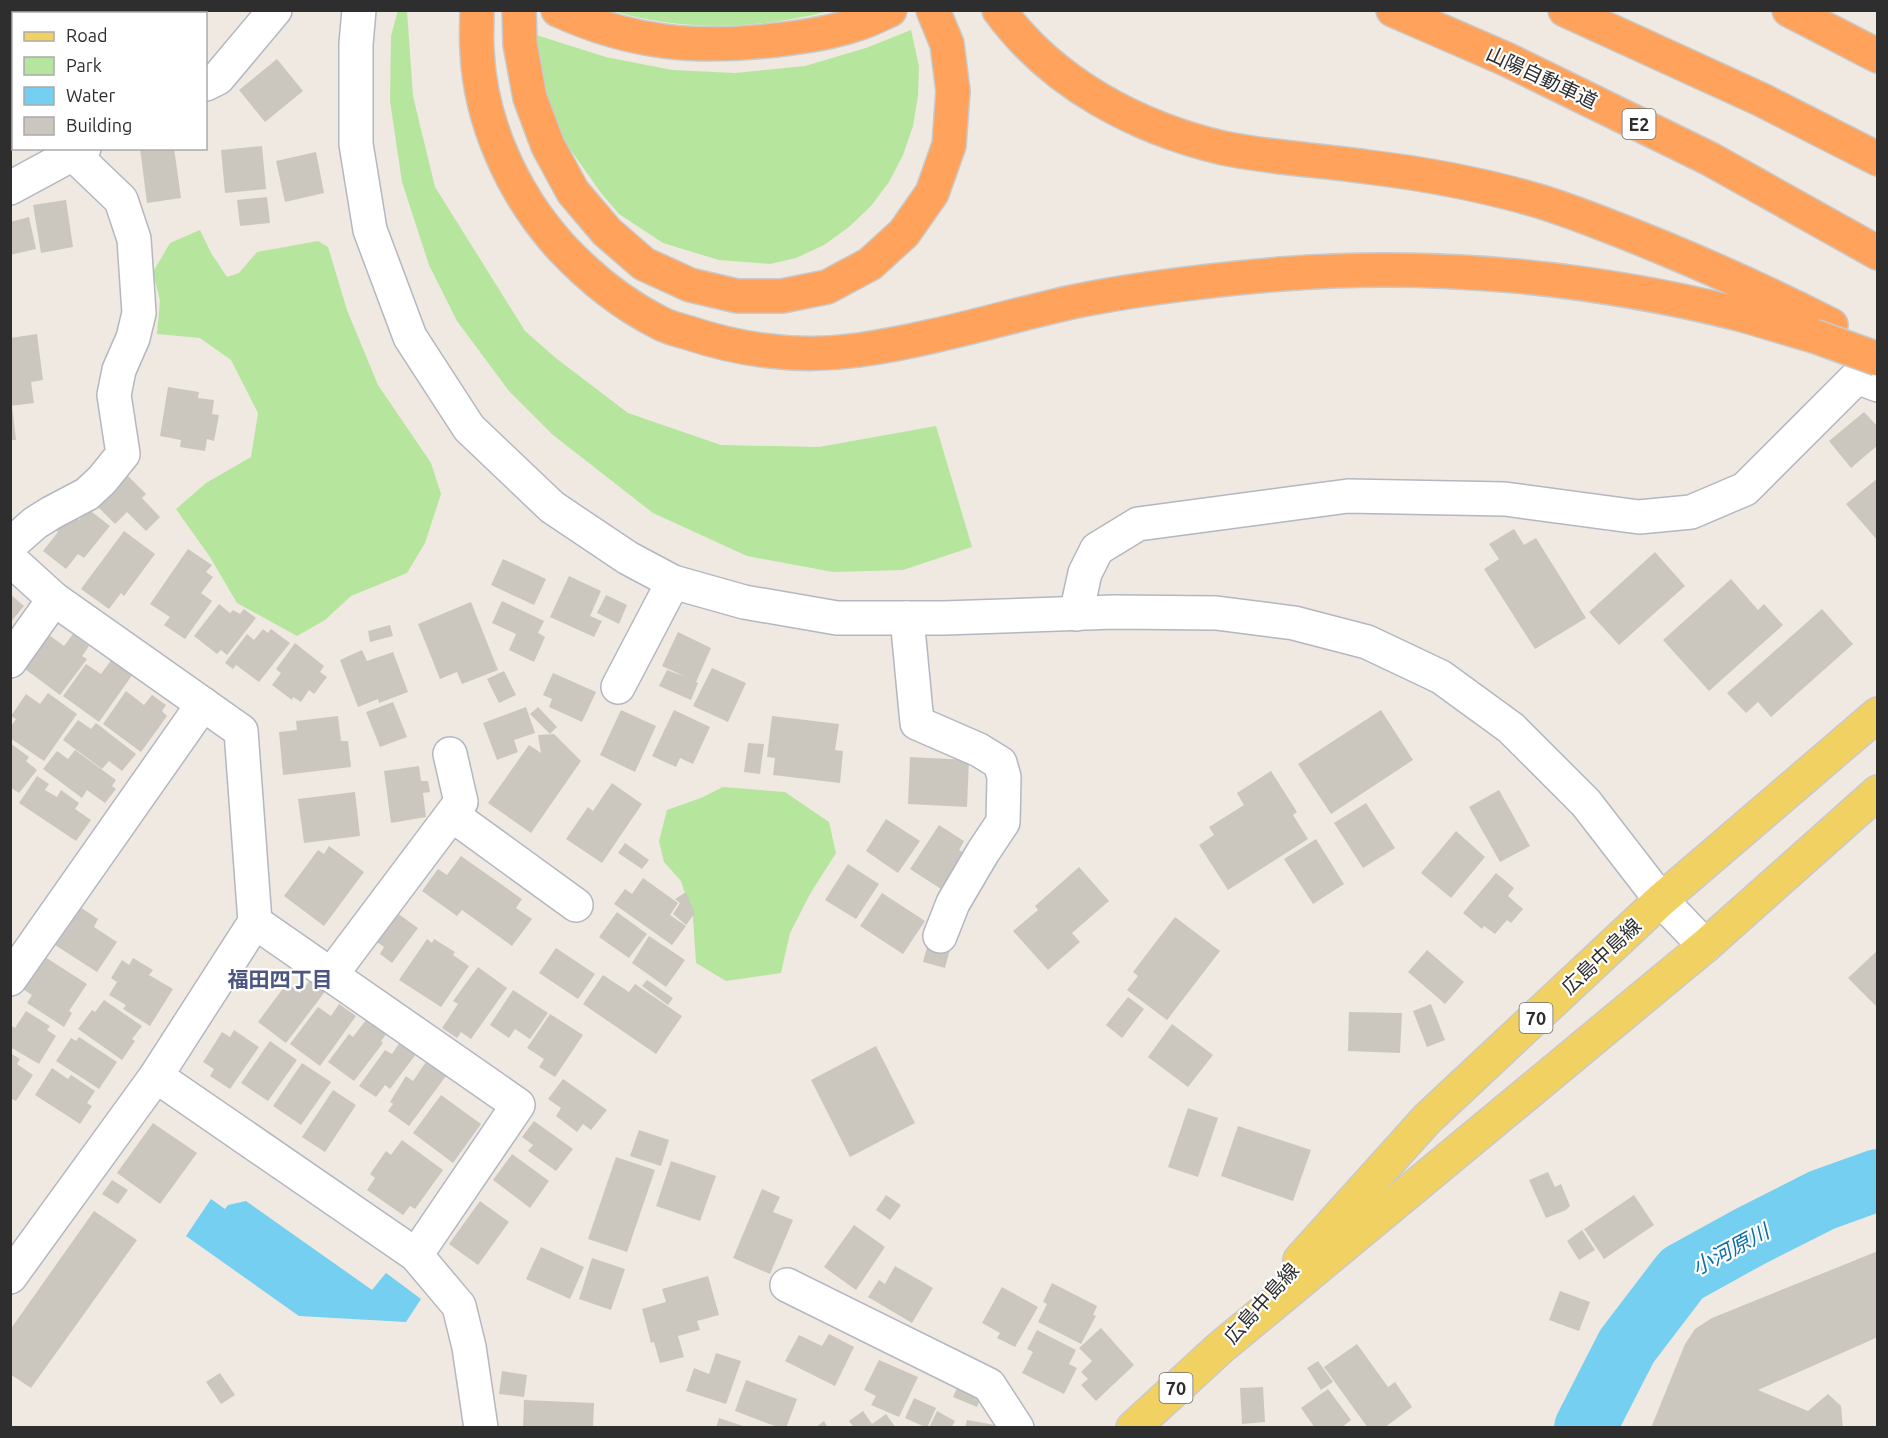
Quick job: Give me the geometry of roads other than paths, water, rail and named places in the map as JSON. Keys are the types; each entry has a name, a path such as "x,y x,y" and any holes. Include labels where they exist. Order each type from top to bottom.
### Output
{"highway":[{"path":"477,10 477,53 485,103 499,149 520,193 548,232 582,269 621,299 662,324 708,340 756,351 807,353 856,350 954,332 1077,301 1146,290 1283,274 1428,271 1483,274 1583,285 1659,297 1740,315 1820,329 1878,348"},
{"path":"519,10 520,44 530,98 548,146 573,192 607,232 644,264 690,285 737,296 782,296 827,287 870,264 904,233 932,193 948,145 953,92 947,44 933,10"},
{"path":"558,10 587,24 633,36 685,45 737,45 797,38 856,25 890,10"},
{"path":"999,10 1011,27 1049,64 1083,89 1127,115 1177,135 1224,148 1456,180 1542,202 1623,231 1701,264 1820,329 1871,374"},
{"name":"山陽自動車道","path":"1393,10 1508,60 1710,159 1878,252"},
{"path":"1565,10 1762,100 1878,159"},
{"path":"1789,10 1878,56"}],"main road":[{"name":"広島中島線","path":"1220,1348 1427,1119 1661,900 1878,714"},
{"name":"広島中島線","path":"1133,1428 1220,1348 1705,946 1878,792"}],"street":[{"path":"207,84 218,78 274,10"},
{"path":"359,10 356,44 356,144 370,230 410,337 469,428 552,507 628,558 673,582 744,602 837,618 1216,613 1294,623 1366,642 1441,677 1511,728 1586,803 1661,900 1705,946"},
{"path":"10,188 78,151 121,200 134,239 139,314 133,338 119,370 114,394 123,454 87,494 51,513 10,545"},
{"path":"1076,614 1085,573 1097,549 1138,524 1348,496 1505,499 1639,517 1691,512 1745,489 1871,374 1878,353"},
{"path":"10,559 54,598 241,731 255,922 156,1076 10,1277"},
{"path":"618,687 673,582"},
{"path":"10,662 54,598"},
{"path":"908,618 916,723 979,750 1000,763 1004,777 1003,822 952,903 940,936"},
{"path":"10,979 203,704"},
{"path":"331,975 461,802 450,754"},
{"path":"452,815 576,905"},
{"path":"255,922 518,1105 416,1255"},
{"path":"156,1076 416,1255 459,1306 469,1347 481,1428"},
{"path":"787,1285 989,1385 1017,1428"}],"water":[{"path":"211,1199 225,1209 228,1205 246,1201 372,1290 386,1273 421,1299 406,1322 299,1316 186,1236"}],"waterway":[{"name":"小河原川","path":"1585,1428 1627,1346 1682,1274 1822,1200 1878,1180"}],"district":[{"name":"福田四丁目","path":"280,979"}]}
